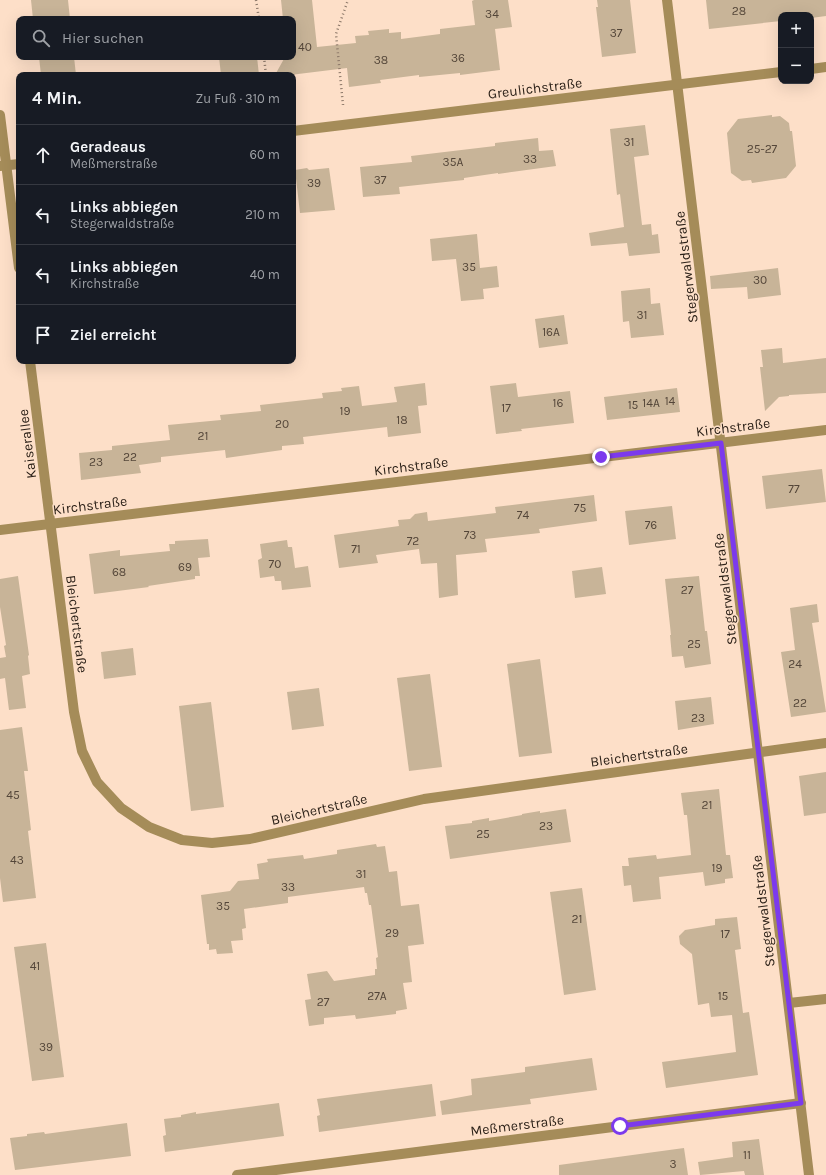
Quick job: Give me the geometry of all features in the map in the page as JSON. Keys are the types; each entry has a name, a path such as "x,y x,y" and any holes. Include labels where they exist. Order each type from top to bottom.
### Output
{"street":[{"name":"Stegerwaldstraße","path":"667,0 809,1175"},
{"path":"814,69 826,67"},
{"name":"Greulichstraße","path":"296,131 778,72"},
{"path":"0,115 3,166 16,249"},
{"path":"3,166 16,164"},
{"name":"Kaiserallee","path":"30,364 50,524"},
{"name":"Kirchstraße","path":"0,530 826,430"},
{"name":"Bleichertstraße","path":"50,524 74,712 82,751 97,782 121,808 150,826 182,840 212,843 250,839 424,799 826,743"},
{"path":"789,1003 826,999"},
{"name":"Meßmerstraße","path":"237,1175 801,1103"}],"path":[{"path":"256,0 259,16"},
{"path":"343,105 336,34 348,0"},
{"path":"264,60 266,72"}],"building":[{"path":"31,0 68,0 70,16 33,16"},
{"path":"281,0 312,0 317,47 356,43 355,36 369,35 368,31 389,29 389,33 401,32 401,39 440,34 440,29 475,25 472,1 474,0 508,0 512,27 495,29 500,70 460,75 460,73 419,77 419,75 380,80 381,83 349,87 347,68 296,74 296,72 277,72 283,60 296,60 296,16 283,16"},
{"path":"597,0 630,0 636,53 602,57 596,7 598,7"},
{"path":"706,0 826,0 826,16 814,18 814,12 778,12 778,21 709,29"},
{"path":"39,60 74,60 76,72 41,72"},
{"path":"219,60 257,60 259,72 221,72"},
{"path":"772,115 772,117 780,116 789,123 790,131 792,131 796,166 786,178 752,183 751,180 742,181 731,173 727,133 738,119"},
{"path":"645,125 649,155 634,157 642,225 651,224 652,235 658,234 660,253 629,256 627,243 591,246 589,233 624,227 620,194 617,195 610,129"},
{"path":"538,138 539,151 553,150 556,166 464,178 464,180 399,187 400,194 363,197 360,167 412,162 411,156 495,146 495,143"},
{"path":"307,168 309,170 329,168 335,210 300,213 296,170"},
{"path":"477,234 480,268 497,266 499,287 483,289 484,299 461,301 456,259 432,261 430,239"},
{"path":"778,268 781,295 748,299 747,287 711,289 710,276"},
{"path":"650,288 651,304 660,303 664,335 631,338 629,321 623,322 621,291"},
{"path":"564,315 568,344 539,348 535,319"},
{"path":"782,348 783,363 826,358 826,393 779,397 765,411 760,367 763,367 761,350"},
{"path":"425,383 427,405 418,406 421,433 388,437 387,427 303,437 304,444 282,446 282,450 226,458 225,450 161,457 161,462 139,465 141,473 81,480 79,453 112,450 112,446 170,440 168,425 221,420 220,415 261,411 260,405 323,398 322,393 342,391 341,388 359,386 362,406 397,402 394,387"},
{"path":"516,383 518,397 570,391 574,423 521,429 522,431 496,434 490,386"},
{"path":"677,388 680,412 607,420 604,397"},
{"path":"822,469 826,502 766,509 762,476"},
{"path":"594,495 597,521 539,529 540,533 485,539 487,552 456,555 458,595 439,598 437,563 421,564 419,549 376,555 378,563 339,568 334,535 399,526 398,520 410,519 415,514 427,512 428,521 496,513 495,507"},
{"path":"672,506 676,539 629,545 625,511"},
{"path":"208,539 210,557 198,558 200,576 195,576 195,579 94,594 89,554 120,550 120,556 170,551 169,544 175,544 175,541"},
{"path":"287,540 288,547 292,547 295,568 308,566 311,587 282,590 281,581 275,581 274,576 260,578 258,560 262,558 260,544"},
{"path":"602,567 606,594 575,598 572,571"},
{"path":"18,576 29,655 30,674 22,676 26,708 9,710 5,678 0,679 0,658 6,657 4,646 6,645 0,607 0,579"},
{"path":"699,576 705,631 707,631 711,664 685,668 683,656 672,657 665,579"},
{"path":"817,604 819,622 812,623 826,712 791,717 781,652 795,650 790,608"},
{"path":"133,648 136,675 104,679 101,652"},
{"path":"540,659 552,753 519,757 507,664"},
{"path":"430,674 442,767 409,771 397,678"},
{"path":"319,688 324,726 292,730 287,692"},
{"path":"711,697 714,724 678,730 675,701"},
{"path":"211,702 224,807 191,811 179,706"},
{"path":"22,727 28,771 24,771 31,830 28,831 36,898 3,902 0,878 0,730"},
{"path":"826,772 826,813 804,816 799,776"},
{"path":"719,789 726,855 730,855 733,878 725,879 725,883 705,886 703,872 659,877 661,899 633,902 631,885 624,886 622,866 629,866 628,858 656,855 657,859 691,855 687,815 684,815 681,793"},
{"path":"566,809 571,842 450,859 445,826 472,823 472,821 489,818 489,821 540,811 540,813"},
{"path":"376,844 377,847 385,846 389,872 397,871 401,906 419,904 424,944 408,946 412,982 403,983 407,1009 396,1011 396,1014 356,1019 355,1015 324,1018 324,1024 309,1026 305,1000 311,999 307,974 327,971 334,981 375,975 375,969 377,969 376,958 378,957 371,905 369,905 367,893 365,893 364,887 288,897 288,903 244,909 246,928 242,929 243,940 231,941 233,953 217,954 216,949 209,950 201,895 230,891 238,881 259,879 257,864 268,862 267,859 303,855 304,859 337,854 337,850"},
{"path":"582,888 596,990 564,995 550,892"},
{"path":"737,917 741,949 735,950 743,1013 749,1012 758,1075 666,1088 662,1062 736,1052 732,1015 711,1017 709,1003 698,1005 692,954 680,944 679,936 685,930 715,925 715,919"},
{"path":"46,943 64,1077 32,1081 14,947"},
{"path":"592,1058 597,1090 530,1099 531,1104 442,1115 440,1101 472,1095 471,1079 525,1072 525,1067"},
{"path":"432,1084 436,1116 319,1132 317,1116 320,1115 317,1099"},
{"path":"279,1103 284,1136 165,1152 163,1136 166,1135 164,1119 181,1117 181,1115 196,1112 196,1114"},
{"path":"127,1123 131,1156 15,1170 10,1138 27,1136 27,1134 44,1132 45,1134"},
{"path":"759,1139 764,1175 745,1175 744,1171 700,1175 698,1162 733,1157 732,1142"},
{"path":"684,1148 688,1175 559,1175 559,1165"}],"route":[{"path":"601,457 721,443 801,1103 620,1126"}]}
